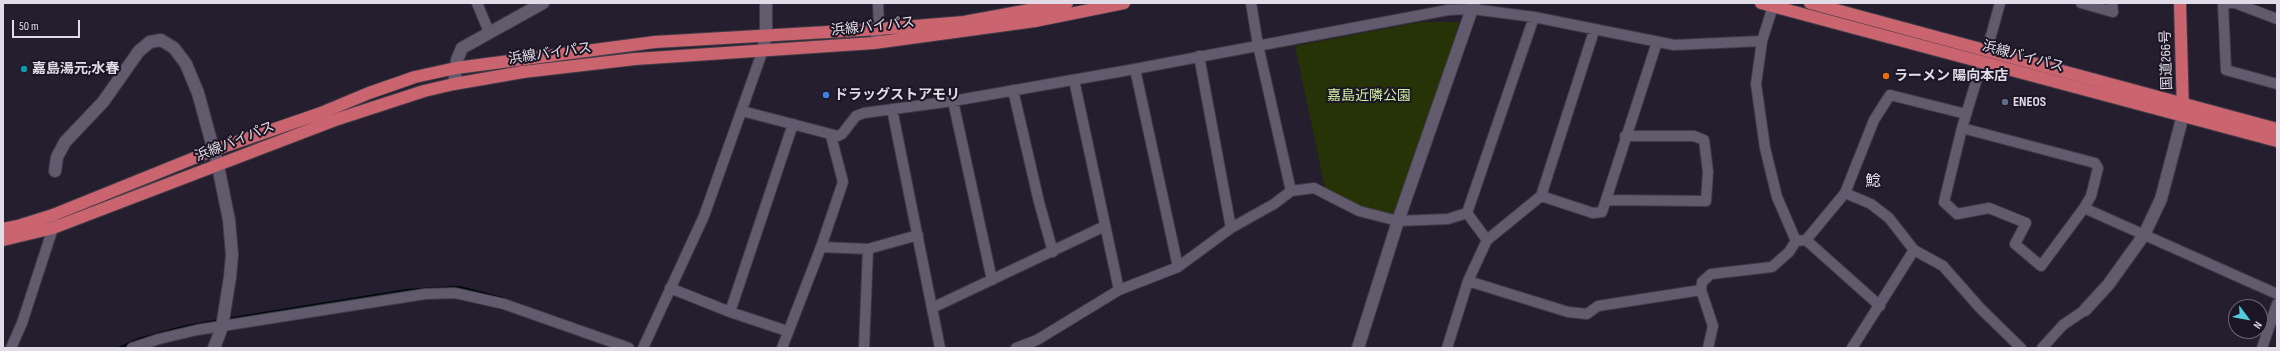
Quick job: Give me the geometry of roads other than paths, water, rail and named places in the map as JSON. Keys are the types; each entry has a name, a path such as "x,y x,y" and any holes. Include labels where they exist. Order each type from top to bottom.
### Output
{"highway":[{"name":"浜線バイパス","path":"3,229 53,215 214,150 415,77 456,68 655,42 766,34 879,29 964,22 1067,3"},
{"name":"浜線バイパス","path":"3,240 53,228 218,166 338,118 424,91 454,84 523,72 635,59 874,43 1029,22 1124,3"},
{"name":"浜線バイパス","path":"1810,3 1985,56 2183,110 2277,140"},
{"name":"国道266号","path":"2180,3 2183,110"},
{"name":"浜線バイパス","path":"1770,4 1985,56"},
{"name":"浜線バイパス","path":"2183,110 2277,129"}],"street":[{"path":"477,3 488,32"},
{"path":"454,84 456,60 462,48 488,32 543,3"},
{"path":"643,348 704,216 742,112 763,50 766,34 766,3"},
{"path":"874,43 879,29 878,3"},
{"path":"1251,3 1258,45 1291,191"},
{"path":"1962,128 2095,163 2098,168 2091,196 2084,208 2041,266 2016,244 2026,223 1989,208 1957,214 1944,202 1962,128 2000,3"},
{"path":"2081,3 2113,12 2112,3"},
{"path":"2223,3 2226,70 2277,84"},
{"path":"2229,3 2235,3 2277,19"},
{"path":"1770,4 1762,40 1756,84 1765,148 1777,197 1801,241 1880,306"},
{"path":"1358,348 1398,221 1473,6"},
{"path":"742,112 793,124 831,136 838,136 842,134 856,116 1074,80 1473,6 1534,17 1594,31 1674,45 1762,40"},
{"path":"1467,213 1534,17"},
{"path":"1447,348 1468,281 1487,240 1541,196 1594,31"},
{"path":"54,171 57,157 65,142 103,102 139,51 150,42 161,40 174,48 186,64 198,93 218,166 229,220 232,255 222,327 214,348"},
{"path":"1541,196 1593,213 1602,212 1607,200 1625,136 1657,42"},
{"path":"1199,56 1232,228"},
{"path":"1135,69 1178,267"},
{"path":"1074,80 1119,290"},
{"path":"1013,90 1039,202 1053,252"},
{"path":"1708,348 1713,326 1701,290 1702,282 1711,274 1772,267 1801,241 1845,193 1874,120 1890,96 1966,114"},
{"path":"953,101 992,280"},
{"path":"892,109 940,348"},
{"path":"2042,348 2063,325 2085,310 2108,285 2144,235 2161,199 2183,110"},
{"path":"730,312 793,124"},
{"path":"782,348 787,331 821,247 843,182 831,136"},
{"path":"1607,200 1706,201 1708,172 1704,140 1694,136 1625,136"},
{"path":"1016,348 1037,340 1119,290 1178,267 1232,228 1274,204 1291,191 1314,188 1359,211 1398,221 1448,219 1467,213"},
{"path":"1845,193 1871,204 1889,218 1914,250 1943,266 1980,308 2021,348"},
{"path":"2084,208 2277,294"},
{"path":"1467,213 1487,240"},
{"path":"11,348 22,323 53,228 53,215"},
{"path":"932,308 1053,252 1105,226"},
{"path":"821,247 868,249 918,235"},
{"path":"864,348 868,249"},
{"path":"1852,348 1880,306 1914,250"},
{"path":"1468,281 1568,312 1587,314 1598,306 1701,290"},
{"path":"670,288 730,312 787,331"},
{"path":"132,348 159,339 222,327 425,294 455,293 504,304 629,348"},
{"path":"2262,348 2277,304"}],"waterway":[{"path":"227,319 408,290 459,287 501,298 583,327"},
{"path":"119,348 139,339 183,327 220,320"}],"place":[{"name":"嘉島湯元;水春","path":"24,69"},
{"name":"ラーメン 陽向本店","path":"1886,76"},
{"name":"ドラッグストアモリ","path":"826,95"},
{"name":"ENEOS","path":"2005,102"}],"district":[{"name":"鯰","path":"1873,182"}],"park label":[{"name":"嘉島近隣公園","path":"1369,96"}]}
